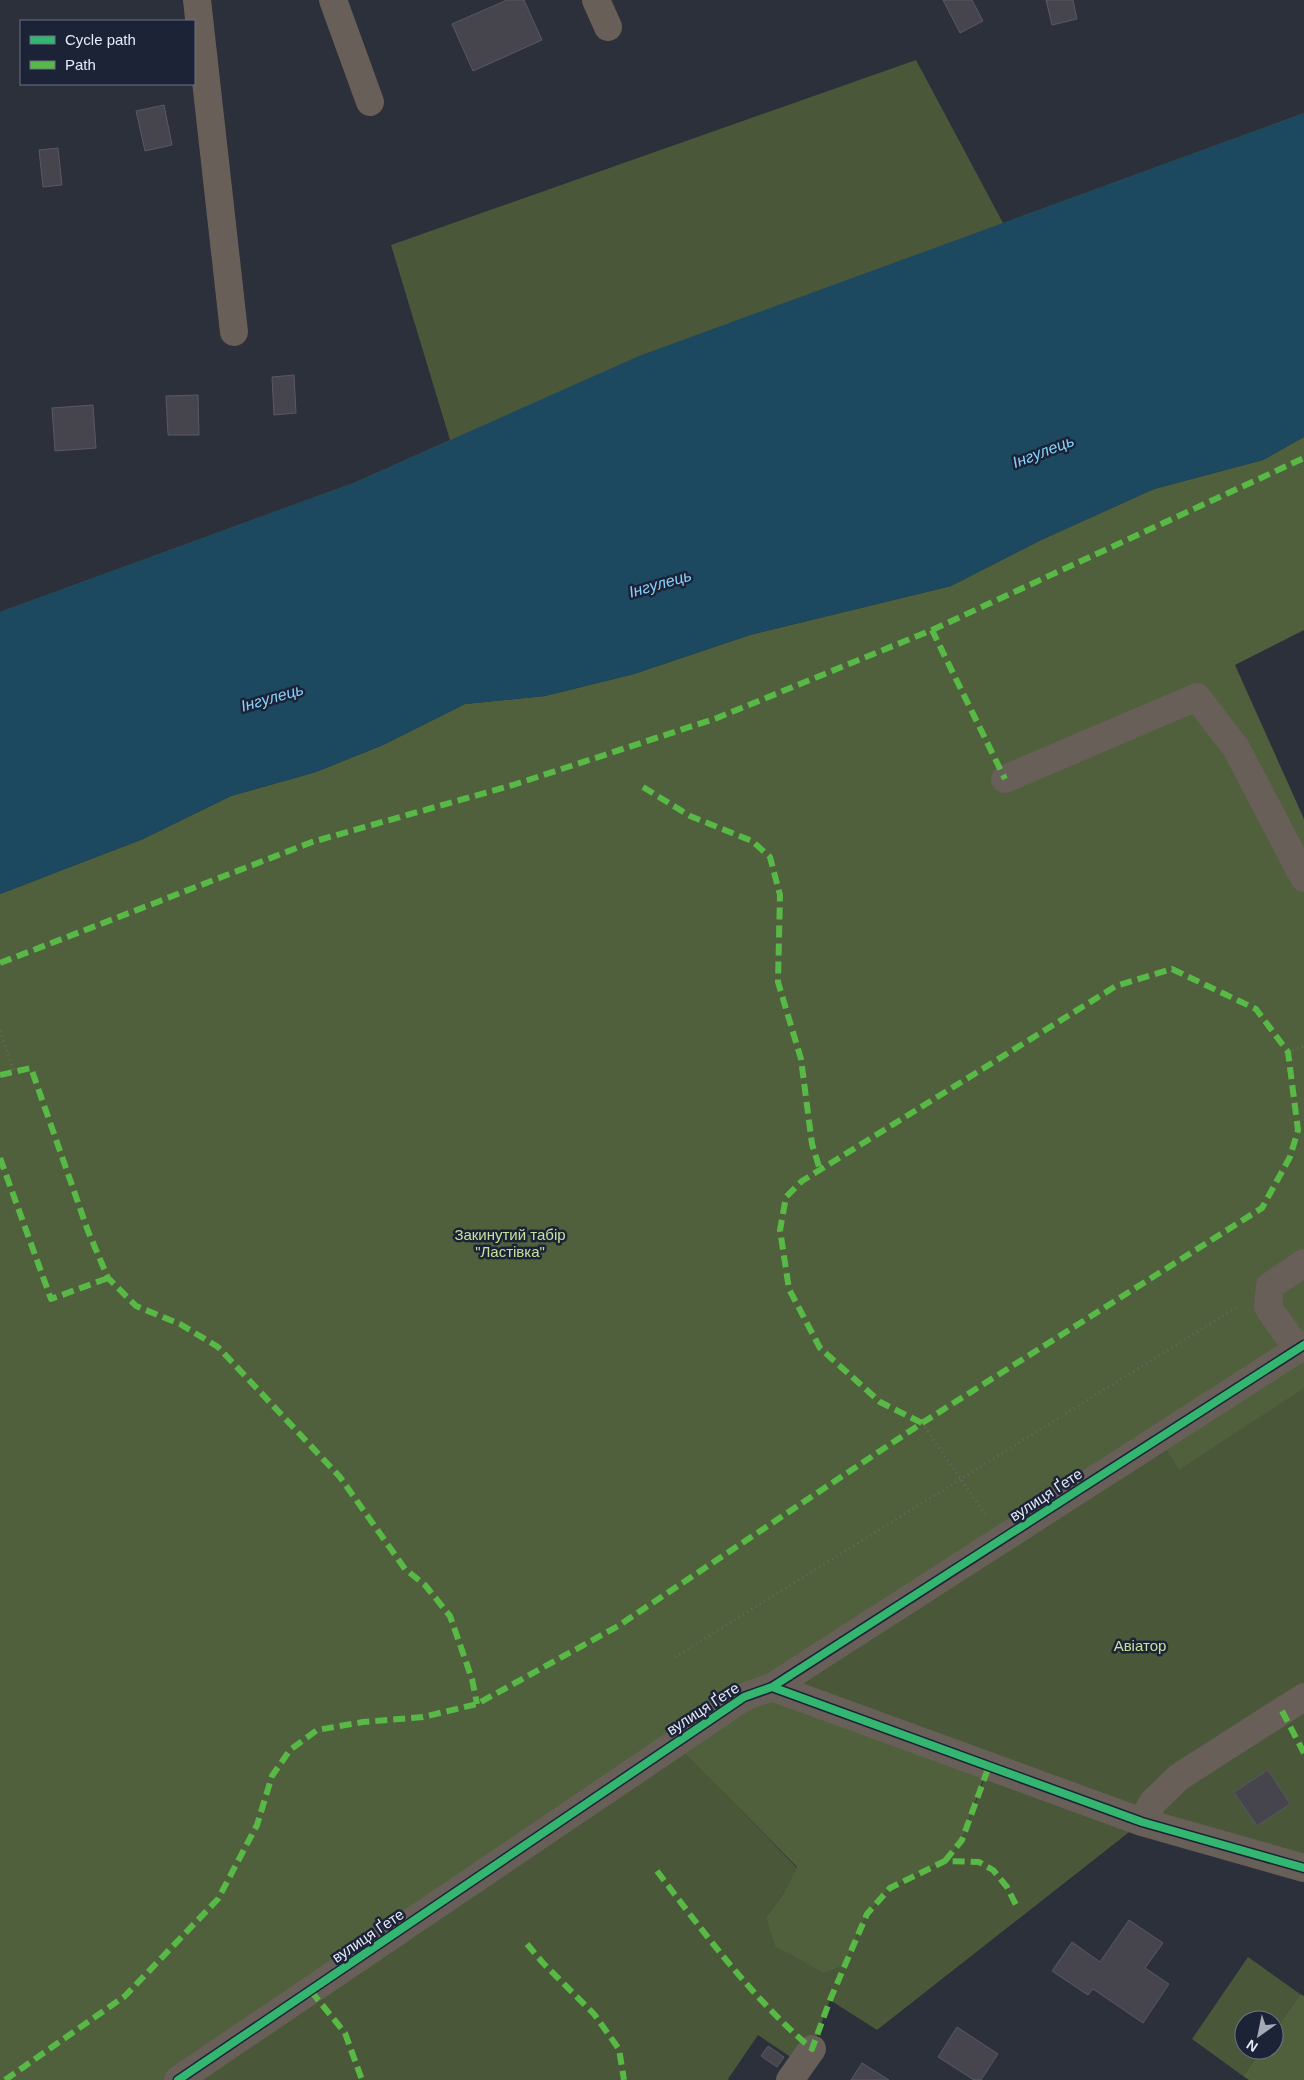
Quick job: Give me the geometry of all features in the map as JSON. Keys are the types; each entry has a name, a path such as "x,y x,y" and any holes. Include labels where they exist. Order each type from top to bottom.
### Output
{"street":[{"path":"197,0 234,332"},
{"path":"333,0 370,102"},
{"path":"596,0 608,26"},
{"path":"1005,779 1197,696 1236,748 1304,878"},
{"path":"1301,1347 1268,1307 1270,1286 1304,1263"},
{"name":"вулиця Ґете","path":"178,2080 744,1697 772,1687 1301,1347"},
{"path":"772,1687 1142,1822 1304,1868"},
{"path":"1142,1822 1153,1802 1179,1777 1304,1697"},
{"path":"790,2080 812,2049"}],"path":[{"path":"0,1031 14,1072"},
{"path":"1288,1052 1304,1046"},
{"path":"675,1657 1270,1286"},
{"path":"922,1423 1003,1539"}],"green space":[{"path":"916,60 1003,223 1304,113 1304,221 0,612 356,482 450,440 391,245"},
{"name":"Закинутий табір \"Ластівка\"","path":"1304,437 1304,630 1235,665 1304,819 1304,1388 1179,1470 1160,1439 773,1687 986,1771 962,1840 945,1861 890,1888 867,1914 844,1965 824,1973 775,1946 766,1917 783,1894 797,1867 675,1743 178,2080 0,2080 0,894 143,839 231,796 316,772 383,745 465,704 545,696 634,674 750,635 951,586 1041,540 1154,489 1263,460"},
{"name":"Авіатор","path":"1304,1345 1304,1868 1142,1822 877,2030 830,2000 812,2049 801,2064 758,2035 729,2080 178,2080 676,1743 797,1868 783,1894 766,1917 844,1965 867,1914 890,1888 945,1861 962,1840 989,1766 772,1687"},
{"path":"1248,1957 1300,1994 1284,2017 1284,2010 1234,2010 1234,2060 1254,2060 1243,2076 1192,2039"},
{"path":"1300,1994 1304,1996 1304,2080 1249,2080 1243,2076 1254,2060 1284,2060 1284,2017"}],"water":[{"name":"Інгулець","path":"1304,113 1304,437 1263,460 1154,489 1041,540 951,586 750,635 634,674 545,696 465,704 383,745 316,772 231,796 143,839 0,894 0,612 356,482 639,356"}],"building":[{"path":"507,0 524,0 542,40 473,71 452,24"},
{"path":"943,0 972,0 983,21 960,33"},
{"path":"1046,0 1073,0 1077,19 1052,25"},
{"path":"164,105 172,145 145,151 136,111"},
{"path":"58,148 62,185 43,187 39,150"},
{"path":"294,375 296,413 274,415 272,377"},
{"path":"198,395 199,435 168,435 166,396"},
{"path":"93,405 96,448 55,451 52,408"},
{"path":"1268,1770 1290,1804 1257,1826 1234,1792"},
{"path":"1129,1920 1163,1943 1145,1968 1169,1984 1143,2023 1093,1989 1088,1995 1052,1971 1072,1942 1100,1962"},
{"path":"957,2027 998,2054 981,2080 974,2080 938,2057"},
{"path":"768,2046 784,2057 777,2067 761,2056"},
{"path":"862,2063 889,2080 851,2080"}],"marked path":[{"path":"932,630 1304,458"},
{"path":"0,963 312,842 513,785 717,718 932,630 1005,779"},
{"path":"643,787 690,816 752,841 770,857 780,895 778,982 801,1059 812,1144 820,1170"},
{"path":"5,2080 125,1996 218,1899 257,1825 272,1776 290,1750 317,1730 363,1722 423,1717 477,1704 618,1626 922,1423 1262,1208 1290,1157 1298,1130 1288,1052 1256,1009 1172,969 1116,986 802,1181 786,1197 780,1230 789,1289 820,1348 880,1402 922,1423"},
{"path":"0,1075 31,1068 88,1231 108,1278 136,1306 180,1324 218,1347 340,1477 405,1569 425,1585 450,1616 472,1679 477,1704"},
{"path":"0,1158 51,1299 108,1278"},
{"path":"1282,1711 1304,1753"},
{"path":"945,1861 962,1840 989,1766"},
{"path":"657,1871 749,1987 812,2049 830,2000 867,1914 890,1888 945,1861 979,1862 993,1870 1007,1887 1017,1907"},
{"path":"527,1944 543,1963 594,2014 619,2049 624,2080"},
{"path":"311,1991 345,2033 362,2080"}],"cycle path":[{"path":"178,2080 744,1697 772,1687 1304,1345"},
{"path":"772,1687 1142,1822 1304,1868"}]}
